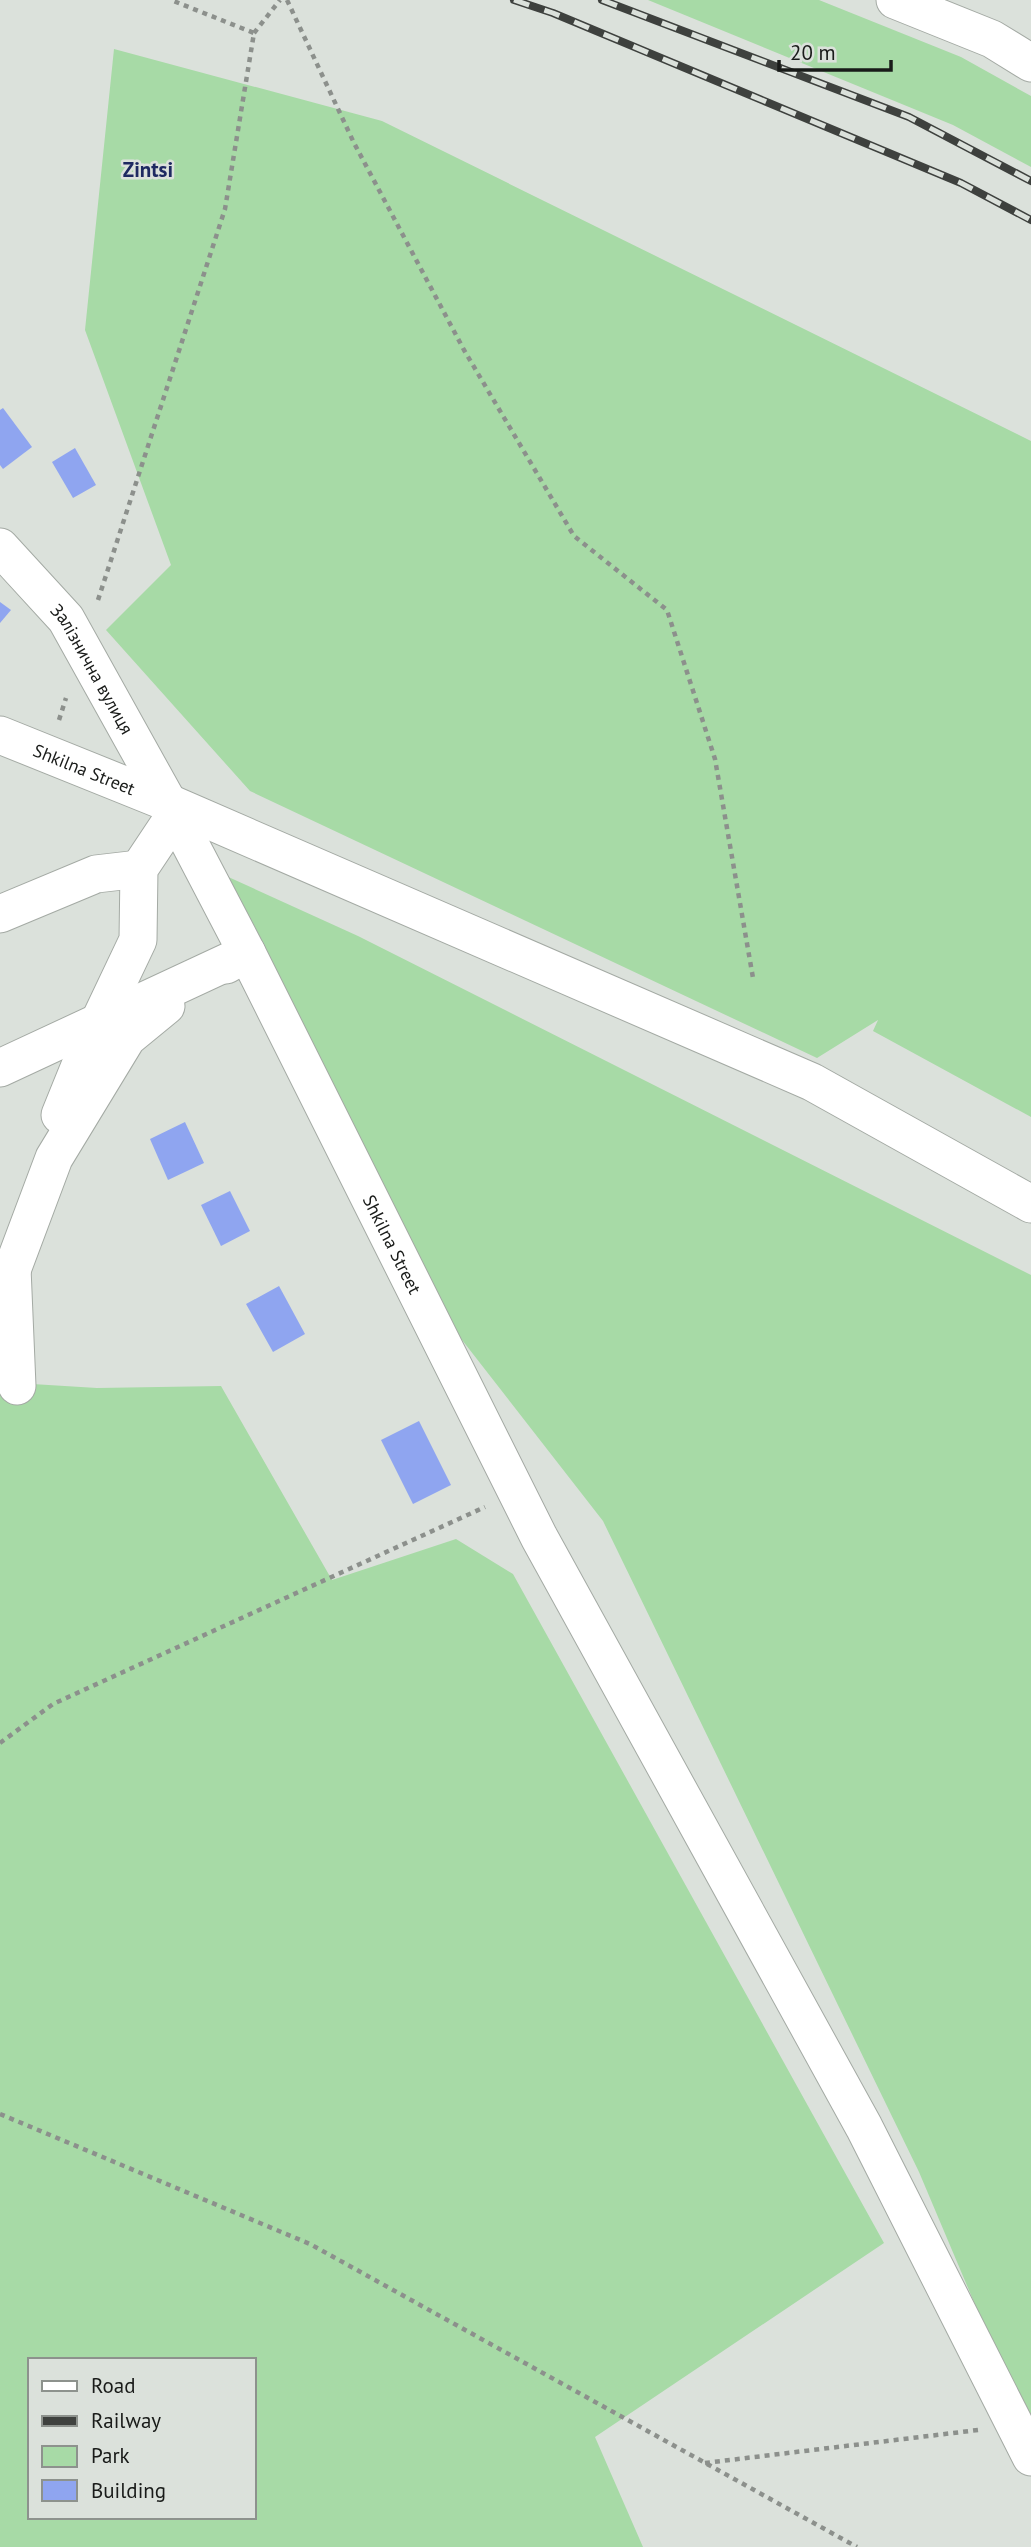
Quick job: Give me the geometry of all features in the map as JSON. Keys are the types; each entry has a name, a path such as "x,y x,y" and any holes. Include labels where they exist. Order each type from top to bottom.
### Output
{"street":[{"path":"895,0 992,39 1031,63"},
{"name":"Залізнична вулиця","path":"0,547 66,619 172,809 247,953"},
{"name":"Shkilna Street","path":"0,735 812,1082 1031,1204"},
{"path":"17,1385 6,1283 11,1237 98,1023 138,940 139,869 172,809"},
{"path":"0,914 96,874 139,869"},
{"path":"0,1069 247,953"},
{"path":"6,1283 54,1158 127,1038 196,982 247,953"},
{"name":"Shkilna Street","path":"247,953 539,1537 864,2127 1023,2442"}],"path":[{"path":"171,0 254,33"},
{"path":"47,754 225,209 254,33 280,0"},
{"path":"287,0 354,143 457,338 574,536 667,610 715,759 752,978"},
{"path":"0,1743 53,1704 517,1493"},
{"path":"0,2113 310,2244 857,2547"},
{"path":"705,2463 1023,2442"}],"green space":[{"path":"648,0 819,0 961,57 1031,96 1031,167 953,125"},
{"path":"114,49 382,121 1031,441 1031,1117 873,1031 878,1020 817,1058 250,791 106,630 171,565 85,330"},
{"path":"224,875 358,936 1031,1275 1031,2437 919,2172 603,1521 420,1286"},
{"path":"0,1382 97,1388 221,1386 332,1580 456,1539 513,1574 884,2243 595,2437 643,2547 0,2547"}],"building":[{"path":"3,408 32,447 3,469 0,465 0,410"},
{"path":"75,448 96,485 73,498 52,462"},
{"path":"0,602 11,610 0,623"},
{"path":"185,1122 204,1163 168,1180 150,1139"},
{"path":"230,1191 250,1231 221,1246 201,1205"},
{"path":"279,1286 305,1334 273,1352 246,1304"},
{"path":"419,1421 451,1485 413,1504 381,1440"}],"railway":[{"path":"514,0 553,13 961,183 1031,220"},
{"path":"602,0 909,117 1031,181"}],"district":[{"name":"Zintsi","path":"148,169"}]}
